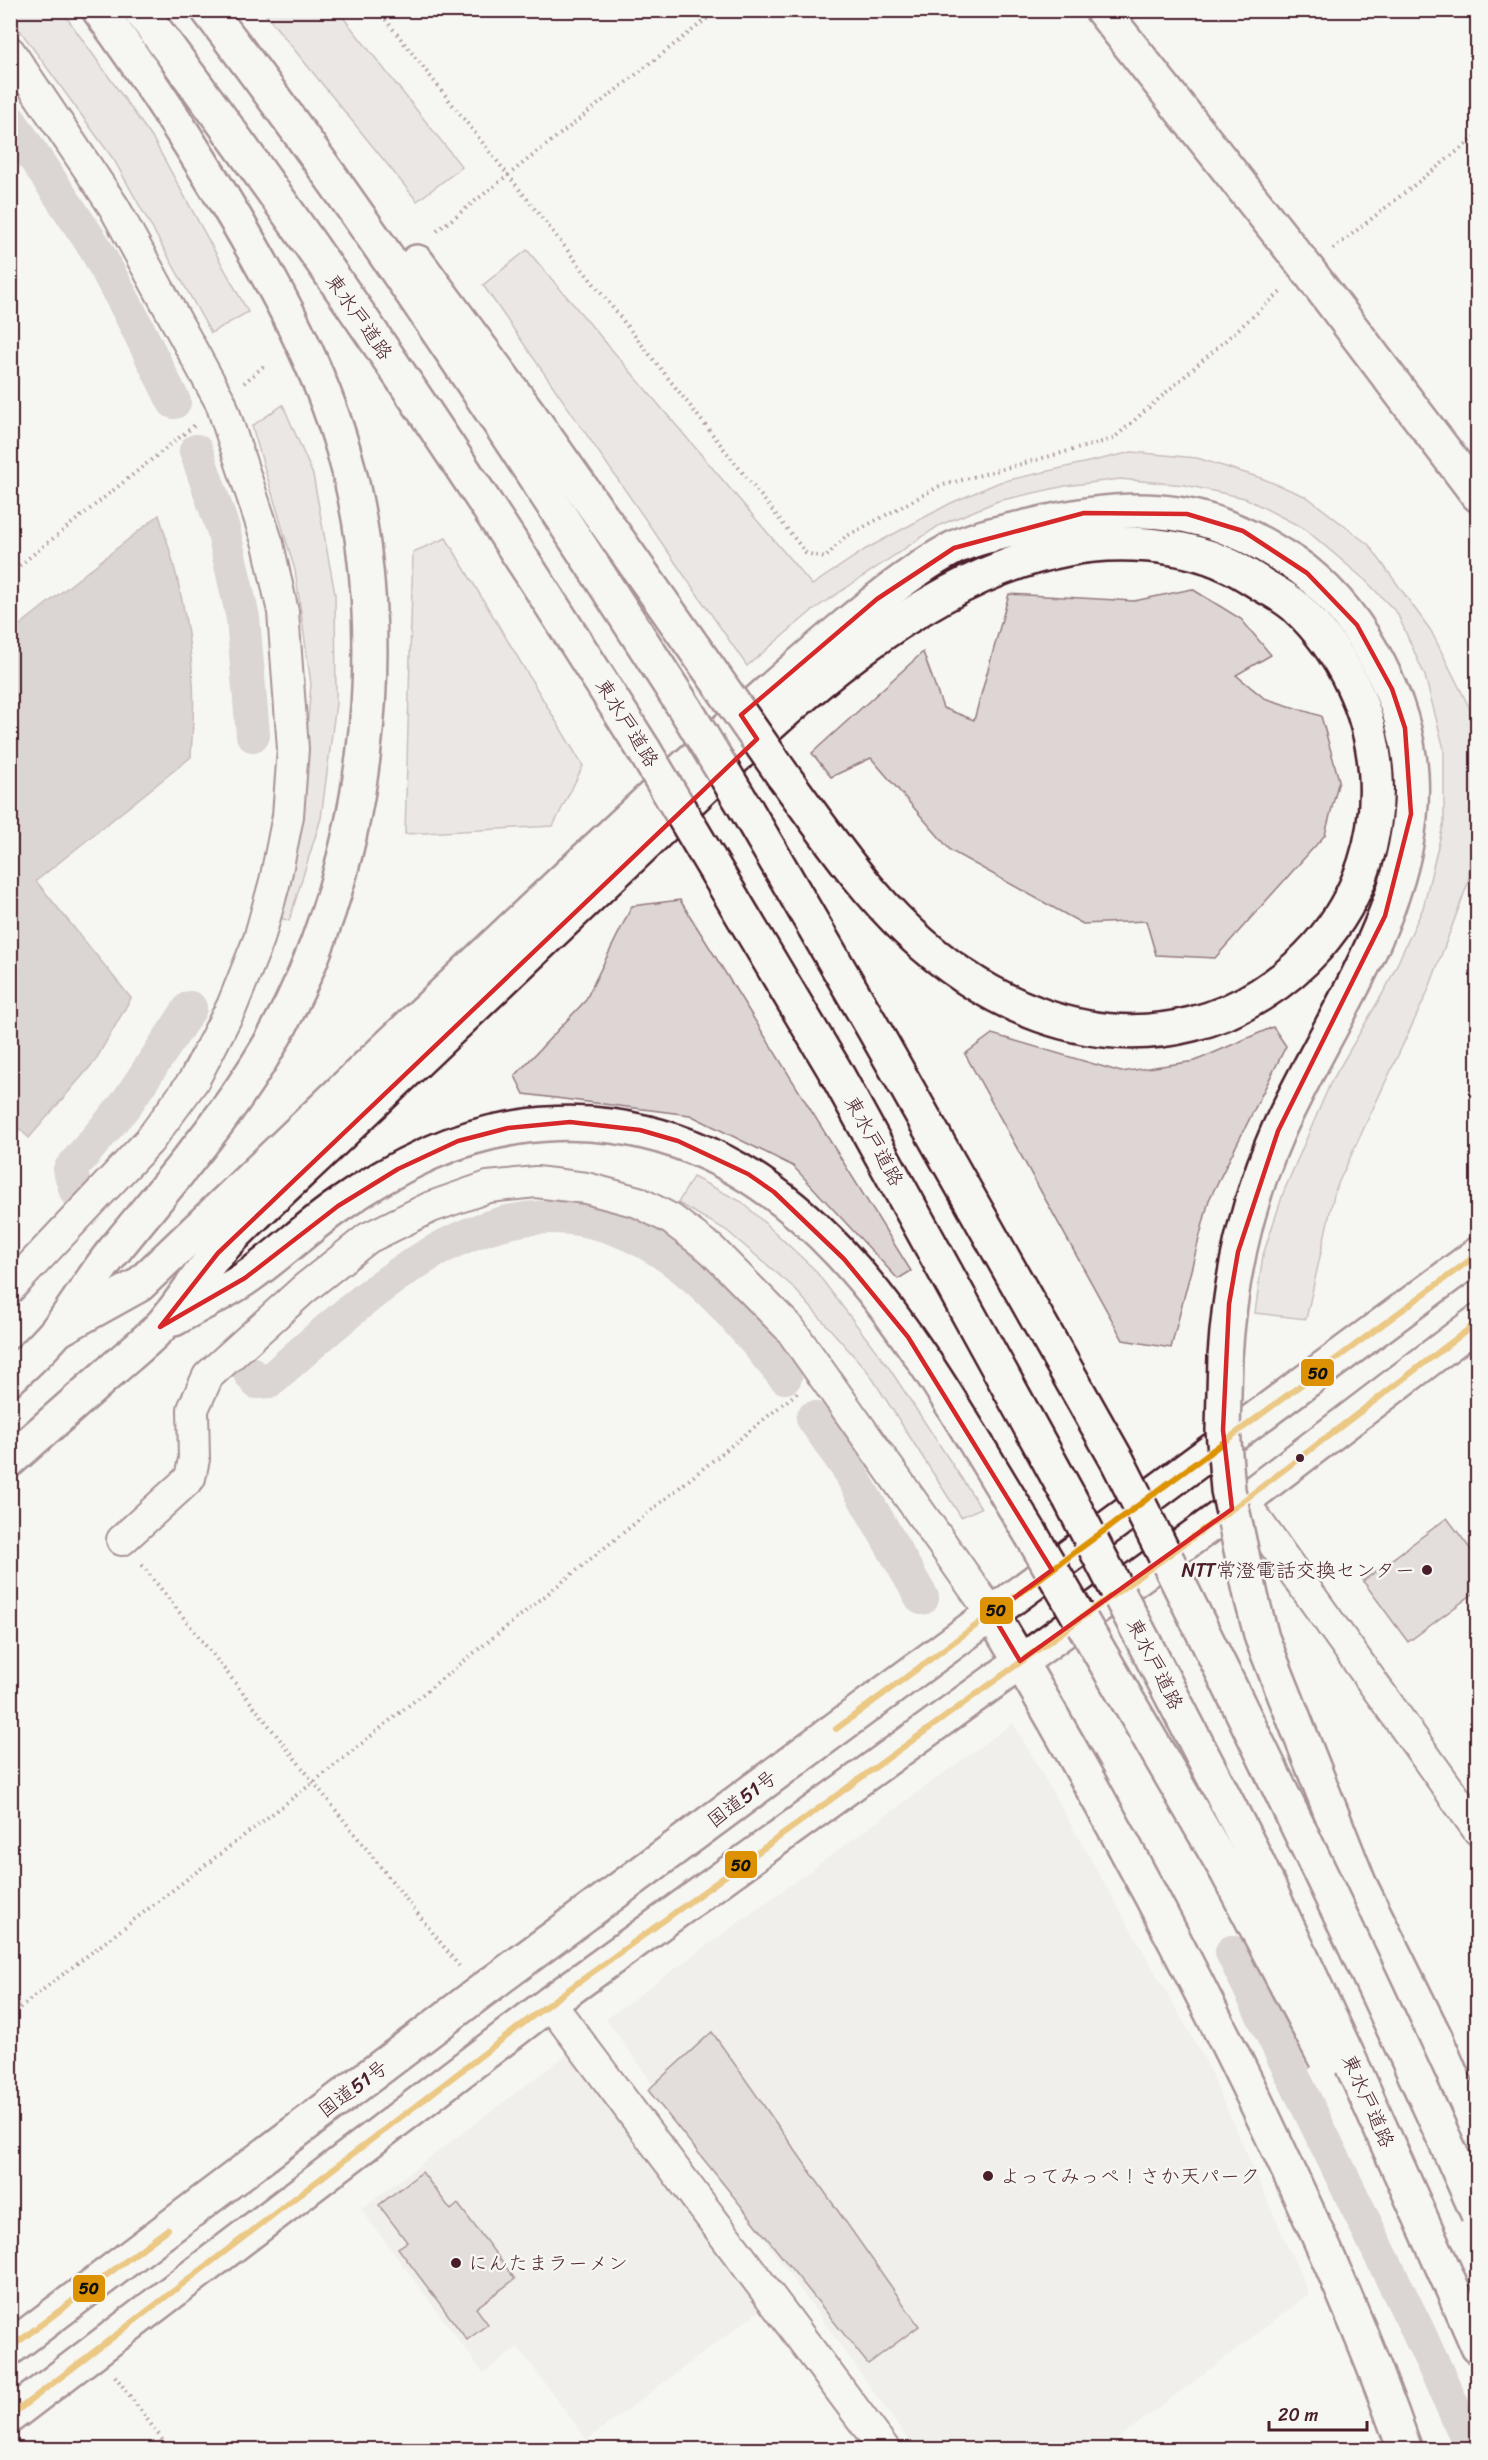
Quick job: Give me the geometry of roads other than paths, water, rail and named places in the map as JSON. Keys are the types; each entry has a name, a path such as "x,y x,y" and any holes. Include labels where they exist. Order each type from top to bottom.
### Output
{"main road":[{"path":"10,1378 58,1329 111,1254 163,1195 220,1121 269,1047 305,972 335,893 354,820 364,741 369,605 361,534 343,450 317,378 278,292 203,164 99,10"},
{"name":"東水戸道路","path":"140,10 228,126 468,474 644,750 834,1069 1069,1497 1251,1850 1359,2079 1473,2336"},
{"path":"208,10 351,203 502,425 686,710 872,1026 1118,1462 1335,1901 1478,2214"},
{"path":"1102,10 1307,269 1478,495"},
{"path":"10,1460 160,1327 218,1253 487,994 781,717 853,656 920,608 998,568 1068,548 1145,543 1223,562 1291,601 1324,638 1358,695 1375,764 1377,810 1372,844 1356,888 1335,926 1302,963 1264,993 1227,1012 1193,1024 1163,1029 1111,1032 1070,1026 1029,1011 989,992 947,964 908,932 859,878 782,774 716,679 530,415 365,192 271,93"},
{"path":"58,1329 139,1285 611,835 769,689 877,599 954,548 1012,530 1084,513 1142,510 1187,514 1243,531 1308,573 1356,625 1392,689 1405,728 1411,771 1412,814 1385,916 1278,1131 1255,1191 1228,1304 1223,1430 1228,1490 1242,1562 1262,1638 1359,1882 1435,2037 1478,2138"},
{"path":"160,1327 245,1278 338,1206 398,1169 458,1141 508,1128 570,1122 640,1130 678,1141 748,1174 774,1192 817,1230 874,1292 908,1337 1031,1534 1226,1870 1473,2336"},
{"name":"国道51号","path":"10,2348 479,1993 1478,1254"},
{"path":"10,2416 550,2003 1243,1501 1478,1322"},
{"path":"992,1614 1178,1945 1238,2065 1307,2209 1352,2313 1404,2450"}],"street":[{"path":"10,52 114,207 221,403 267,544 283,612 293,748 288,816 276,880 259,939 232,1006 194,1080 149,1141 10,1288"},
{"path":"122,1540 190,1478 194,1460 193,1409 208,1376 304,1289 368,1238 431,1207 488,1187 536,1182 586,1188 638,1203 671,1219 711,1249 782,1321 823,1372 992,1614"},
{"path":"1243,1501 1478,1830"},
{"path":"550,2003 885,2450"}],"waterway":[{"path":"10,121 94,246 174,402"},
{"path":"196,451 223,529 243,618 253,735"},
{"path":"76,1191 70,1170 126,1104 190,1008"},
{"path":"250,1373 257,1382 269,1381 358,1304 406,1269 455,1241 506,1222 559,1217 614,1228 672,1259 704,1285 785,1377"},
{"path":"813,1418 847,1467 922,1598"},
{"path":"1232,1952 1416,2327 1465,2433"}],"place":[{"name":"NTT常澄電話交換センター","path":"1427,1570"},
{"name":"よってみっぺ！さか天パーク","path":"988,2176"},
{"name":"にんたまラーメン","path":"456,2263"}]}
